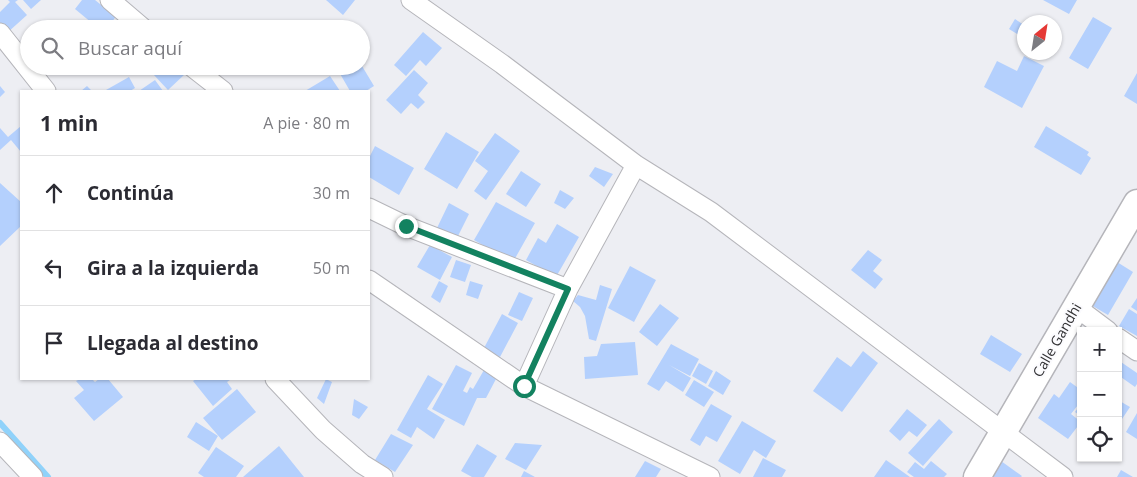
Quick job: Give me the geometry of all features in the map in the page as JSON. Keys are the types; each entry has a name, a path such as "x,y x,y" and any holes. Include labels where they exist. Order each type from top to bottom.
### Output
{"main road":[{"name":"Calle Gandhi","path":"977,477 1137,203"}],"street":[{"path":"110,0 133,20"},
{"path":"411,0 502,64 636,165 711,212 1063,477"},
{"path":"0,34 20,59"},
{"path":"33,75 45,90"},
{"path":"201,75 217,90"},
{"path":"524,386 568,289 636,165"},
{"path":"370,208 406,226 568,289"},
{"path":"370,281 524,386 710,477"},
{"path":"1076,307 1103,327"},
{"path":"1122,341 1137,351"},
{"path":"276,380 323,430 362,464 383,477"},
{"path":"0,442 32,477"}],"building":[{"path":"8,0 18,0 15,2 27,15 7,33 0,25 0,12 10,2"},
{"path":"23,0 41,0 31,9"},
{"path":"82,0 95,0 105,8 108,5 119,13 113,20 88,20 75,9"},
{"path":"326,0 355,0 343,15"},
{"path":"1043,0 1077,0 1069,14"},
{"path":"1093,17 1112,28 1088,69 1069,58"},
{"path":"1015,19 1017,20 1017,34 1009,29"},
{"path":"423,32 442,48 426,66 420,60 406,76 394,65"},
{"path":"1022,60 1032,60 1044,66 1022,108 984,87 997,61 1017,71"},
{"path":"414,70 428,83 418,95 425,102 418,109 411,103 401,114 386,100"},
{"path":"1137,73 1137,104 1124,96"},
{"path":"154,75 184,75 168,90"},
{"path":"341,75 367,75 374,86 368,90 349,90"},
{"path":"330,76 339,90 307,90"},
{"path":"129,77 135,88 132,90 106,90"},
{"path":"155,80 162,90 140,90"},
{"path":"0,86 5,92 0,97"},
{"path":"87,86 91,90 82,90"},
{"path":"1046,126 1089,152 1087,155 1091,158 1081,175 1034,147"},
{"path":"20,127 20,151 11,140 0,150 0,128 8,137"},
{"path":"446,132 479,152 457,189 424,169"},
{"path":"495,133 520,151 486,200 474,191 488,171 475,161"},
{"path":"375,146 414,168 399,195 370,178 370,156"},
{"path":"595,167 613,174 604,187 589,176"},
{"path":"521,171 541,184 526,207 506,194"},
{"path":"0,183 20,201 20,227 0,246"},
{"path":"560,190 574,198 565,209 554,203"},
{"path":"496,202 535,223 513,262 474,240"},
{"path":"449,203 469,214 457,238 437,228"},
{"path":"557,224 579,237 556,277 526,260 538,238 546,243"},
{"path":"430,245 452,257 440,280 417,267"},
{"path":"868,250 882,260 873,271 883,279 875,289 851,270"},
{"path":"456,260 471,265 465,282 450,277"},
{"path":"1117,262 1133,272 1108,315 1091,305"},
{"path":"630,266 656,280 634,322 608,308"},
{"path":"439,281 448,286 440,303 431,297"},
{"path":"470,281 483,285 478,299 466,295"},
{"path":"600,285 612,289 596,341 589,339 585,316 580,307 573,301 578,295 596,300"},
{"path":"519,292 533,298 522,321 508,315"},
{"path":"1137,298 1137,311 1131,307"},
{"path":"660,304 679,318 657,346 639,332"},
{"path":"1129,309 1137,314 1137,336 1119,326"},
{"path":"502,314 518,323 500,357 484,348"},
{"path":"991,335 1022,354 1010,372 980,354"},
{"path":"635,342 638,375 585,379 584,357 597,356 601,344"},
{"path":"671,344 699,359 690,376 669,365 691,378 683,392 666,381 659,391 647,384"},
{"path":"863,351 878,363 842,412 813,391 837,357 851,367"},
{"path":"699,363 713,371 706,384 692,376"},
{"path":"1122,363 1137,373 1137,384 1135,387 1122,378"},
{"path":"456,365 472,373 463,391 467,393 470,387 473,389 484,370 496,379 486,398 477,398 464,426 432,409"},
{"path":"716,371 731,381 723,395 708,386"},
{"path":"428,375 443,384 427,409 445,420 434,439 417,427 411,438 397,430"},
{"path":"93,380 95,382 98,380 109,380 123,397 94,421 74,398 84,390 76,381"},
{"path":"230,380 227,382 232,389 213,406 193,381"},
{"path":"326,380 332,382 324,404 317,398"},
{"path":"694,380 714,392 704,407 685,395"},
{"path":"1070,382 1077,387 1077,406 1071,414 1077,419 1077,427 1068,439 1038,418 1054,394 1059,398"},
{"path":"237,389 256,412 222,440 203,418"},
{"path":"354,399 368,407 359,419 352,415"},
{"path":"1122,402 1130,407 1122,419"},
{"path":"711,404 732,416 717,442 706,436 700,446 690,440"},
{"path":"907,409 927,425 917,437 909,431 900,441 889,431"},
{"path":"1137,413 1137,439 1126,432"},
{"path":"939,419 953,432 923,466 908,453"},
{"path":"742,421 776,441 766,458 754,450 740,474 718,461"},
{"path":"196,422 218,436 209,451 187,437"},
{"path":"391,434 413,445 395,472 375,460"},
{"path":"515,443 542,445 526,470 505,459"},
{"path":"477,444 497,456 484,477 472,477 461,471"},
{"path":"279,446 304,477 243,477"},
{"path":"216,447 244,466 236,477 204,477 198,473"},
{"path":"763,458 786,470 782,477 753,477"},
{"path":"886,460 910,477 874,477"},
{"path":"645,461 661,469 656,477 635,477"},
{"path":"931,461 947,474 944,477 914,477 907,472 915,462 924,469"},
{"path":"1001,461 1022,476 990,477"},
{"path":"1121,470 1133,477 1117,477"},
{"path":"524,471 535,477 521,477"}],"waterway":[{"path":"0,423 48,477"}],"route":[{"path":"406,226 568,289 524,386"}]}
